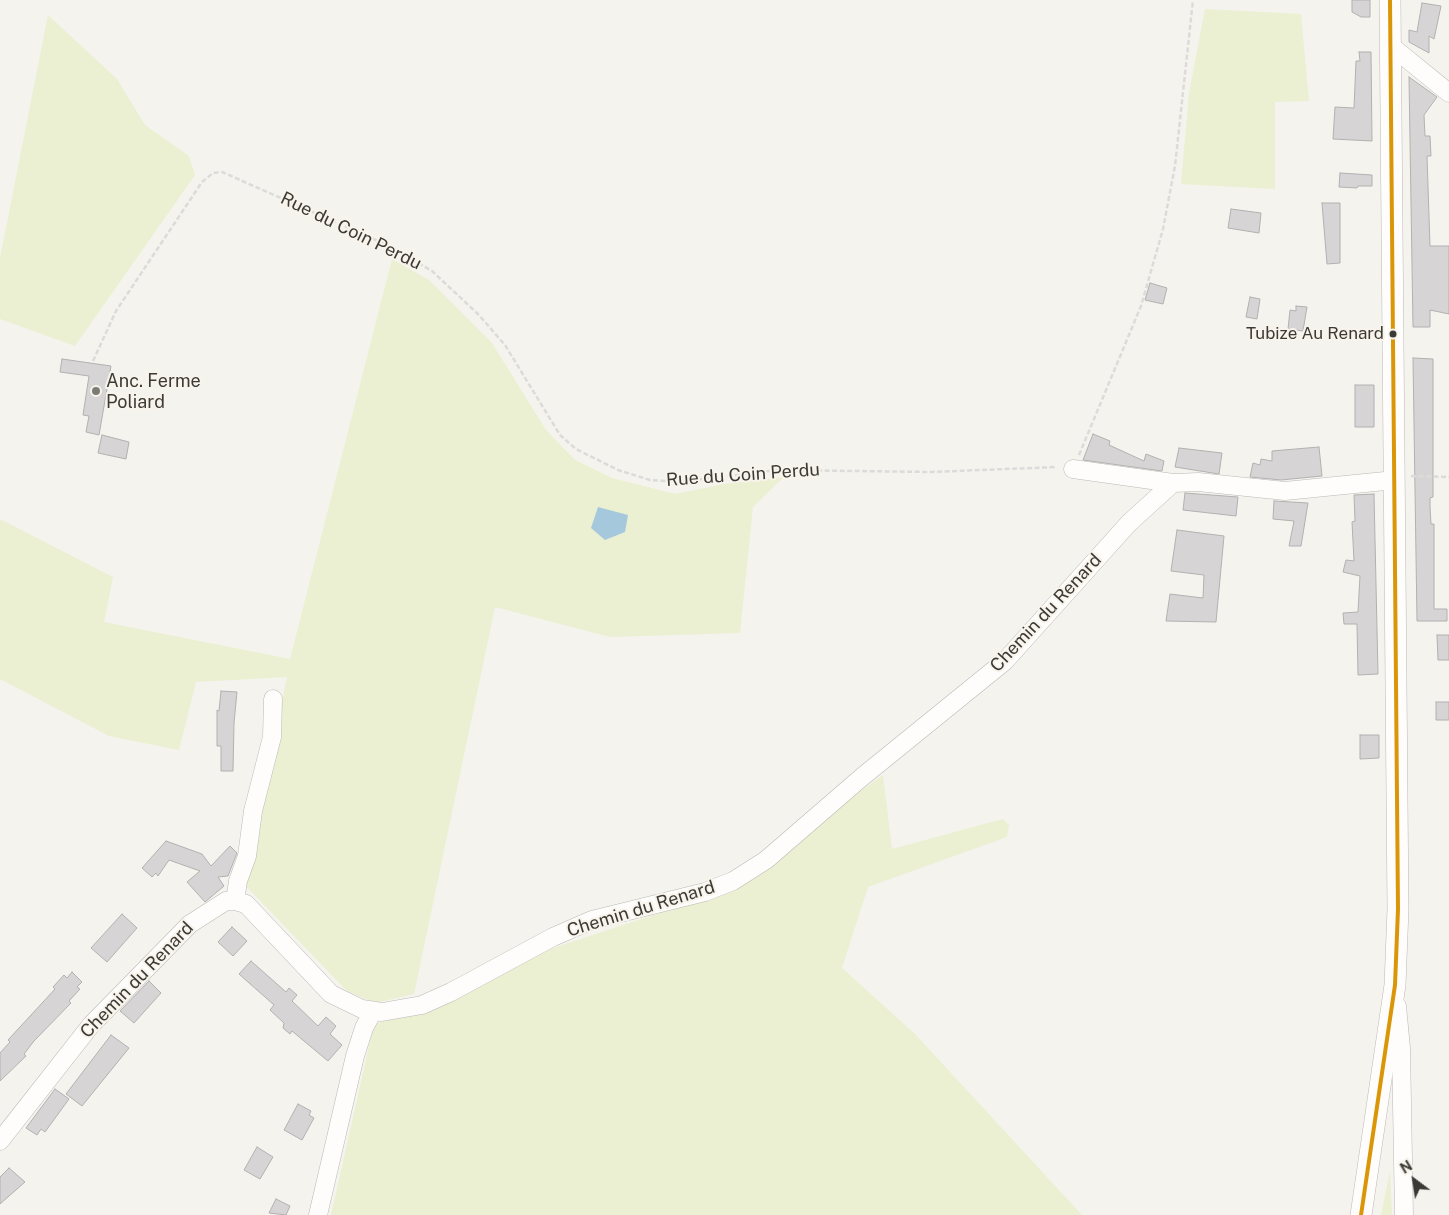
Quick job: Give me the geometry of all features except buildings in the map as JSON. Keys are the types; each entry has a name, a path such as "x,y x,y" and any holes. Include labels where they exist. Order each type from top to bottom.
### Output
{"main road":[{"path":"1360,1215 1395,985 1398,823 1390,0"}],"street":[{"path":"1390,45 1449,93"},
{"path":"1073,469 1173,483 1198,482 1285,491 1395,479"},
{"name":"Chemin du Renard","path":"0,1141 91,1025 161,951 190,924 210,909 226,901 235,900 246,904 331,994 362,1009 373,1011 398,1010 422,1005 452,992 553,937 592,920 705,892 733,881 766,860 862,777 1005,661 1129,523 1173,483"},
{"path":"235,900 238,881 247,856 253,811 272,737 274,699"},
{"path":"1395,985 1401,1048 1404,1215"},
{"path":"318,1215 355,1056 364,1028 373,1011"}],"path":[{"path":"1073,469 1141,306 1163,229 1175,166 1192,0"},
{"name":"Rue du Coin Perdu","path":"93,361 116,310 202,182 213,173 222,172 387,245 432,271 478,314 505,345 560,436 576,449 618,470 650,480 678,482 778,470 930,472 1030,468 1073,469"},
{"path":"1395,479 1449,477"}],"green space":[{"path":"1205,9 1301,14 1309,101 1275,102 1275,189 1181,184 1189,93"},
{"path":"48,15 117,79 145,125 189,156 195,175 75,346 0,319 0,258"},
{"path":"392,259 429,280 492,343 546,430 575,460 612,478 675,494 724,484 784,477 753,507 740,633 610,637 495,607 414,994 375,1003 347,991 245,885 287,677 196,682 179,750 109,736 0,679 0,519 113,577 104,622 290,659"},
{"path":"883,775 892,849 1003,819 1009,825 1007,837 868,887 842,968 915,1034 1082,1215 331,1215 374,1024 436,1008 553,948 678,907 755,866"},
{"path":"1390,1171 1392,1215 1381,1215"}],"water":[{"path":"598,507 628,515 625,532 605,540 591,528"}],"transit line":[{"path":"1361,1215 1395,985 1398,909 1390,0"}],"place":[{"name":"Tubize Au Renard","path":"1393,334"},
{"name":"Anc. Ferme Poliard","path":"96,391"}]}
